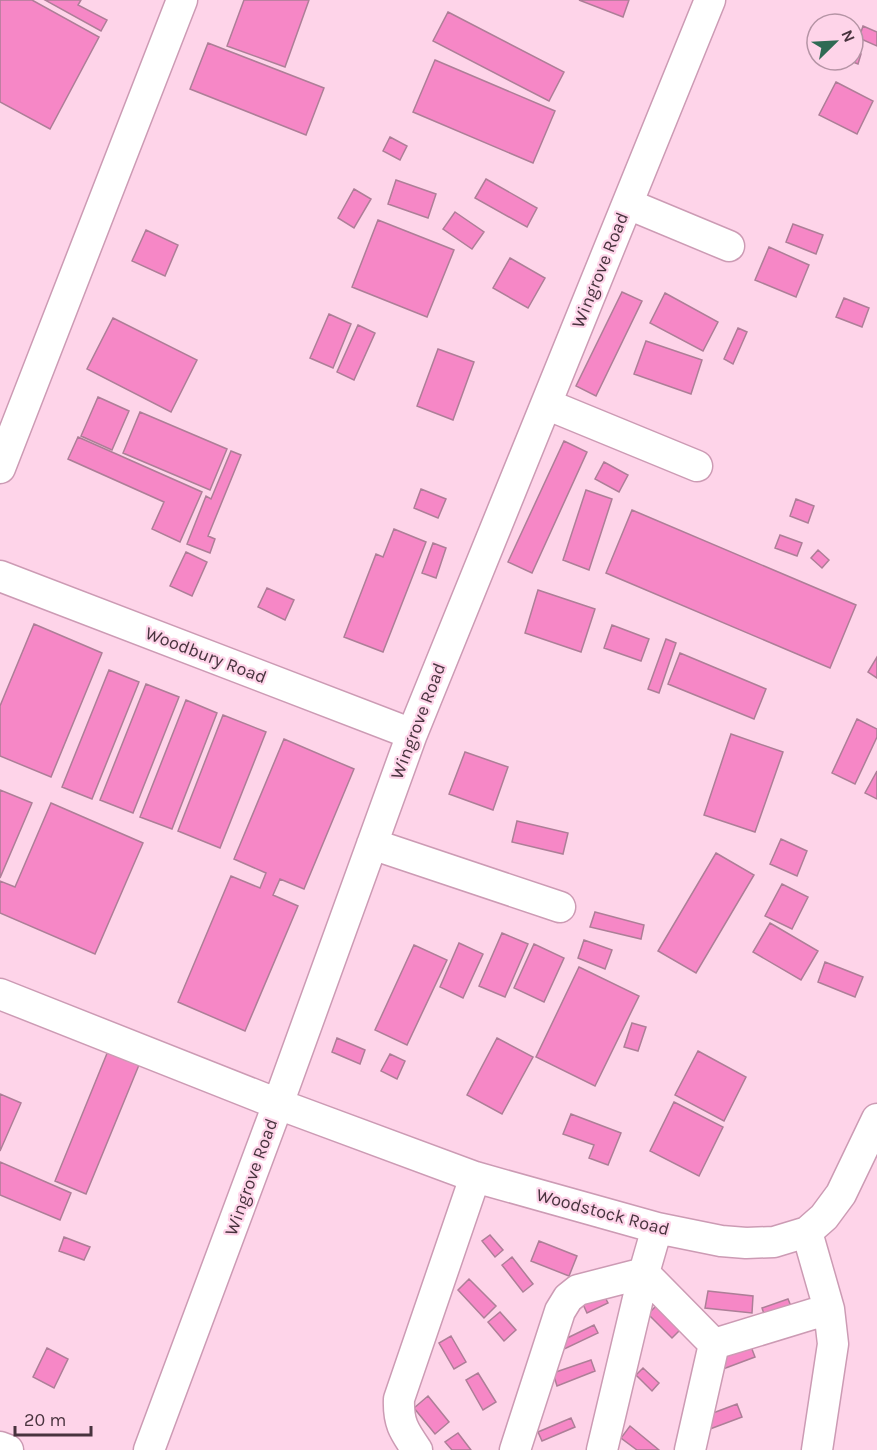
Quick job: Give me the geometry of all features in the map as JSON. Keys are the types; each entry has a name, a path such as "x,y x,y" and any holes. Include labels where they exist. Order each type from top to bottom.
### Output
{"street":[{"path":"0,468 182,0"},
{"name":"Wingrove Road","path":"149,1450 412,734 710,0"},
{"path":"627,204 729,246"},
{"path":"546,404 697,466"},
{"name":"Woodbury Road","path":"0,576 412,734"},
{"path":"372,844 560,907"},
{"name":"Woodstock Road","path":"0,994 278,1104 475,1177 657,1228 721,1241 774,1242 807,1232 824,1217 841,1194 877,1119"},
{"path":"417,1450 404,1431 398,1413 399,1399 475,1177"},
{"path":"602,1450 657,1228"},
{"path":"807,1232 829,1309 833,1344 817,1450"},
{"path":"644,1273 714,1344"},
{"path":"515,1450 560,1311 568,1298 578,1290 644,1273"},
{"path":"714,1344 829,1309"},
{"path":"690,1450 714,1344"},
{"path":"0,1447 8,1450"}],"building":[{"path":"0,0 32,0 99,37 50,129 0,102"},
{"path":"45,0 81,0 78,5 107,20 101,31"},
{"path":"244,0 309,0 285,67 227,46"},
{"path":"579,0 629,0 623,17"},
{"path":"448,12 564,72 549,101 433,41"},
{"path":"865,27 877,32 877,46 865,41"},
{"path":"208,43 324,88 306,135 190,89"},
{"path":"435,60 555,111 533,163 413,112"},
{"path":"836,82 873,101 857,134 819,115"},
{"path":"390,137 407,146 400,160 383,151"},
{"path":"486,179 537,208 527,227 475,198"},
{"path":"396,180 436,194 428,218 388,204"},
{"path":"354,189 371,199 354,228 338,218"},
{"path":"455,212 484,232 472,249 443,229"},
{"path":"378,220 454,250 427,317 352,287"},
{"path":"793,224 823,235 816,254 786,242"},
{"path":"146,230 178,245 165,276 132,261"},
{"path":"769,247 809,265 796,297 755,280"},
{"path":"510,258 545,278 528,308 493,288"},
{"path":"622,292 642,301 596,396 576,386"},
{"path":"665,293 718,322 703,351 650,323"},
{"path":"844,298 869,308 862,327 836,317"},
{"path":"329,314 351,324 333,368 310,358"},
{"path":"113,318 197,360 171,412 87,369"},
{"path":"358,325 375,333 354,380 337,372"},
{"path":"738,328 747,332 733,364 724,359"},
{"path":"646,341 702,360 691,394 634,374"},
{"path":"438,349 474,362 453,420 417,406"},
{"path":"98,397 129,411 112,450 81,436"},
{"path":"140,412 227,449 210,490 123,453"},
{"path":"78,437 202,492 180,542 152,529 164,502 68,459"},
{"path":"564,441 587,452 532,573 508,562"},
{"path":"231,451 241,455 208,536 215,539 210,553 187,544 206,496 211,499"},
{"path":"604,462 628,475 619,492 595,479"},
{"path":"421,489 446,499 438,518 414,508"},
{"path":"586,490 612,499 589,570 563,560"},
{"path":"796,499 814,506 808,523 790,516"},
{"path":"632,510 856,605 830,668 606,573"},
{"path":"394,529 426,542 383,652 344,637 376,554 383,557"},
{"path":"780,535 802,543 797,556 775,548"},
{"path":"433,543 446,548 436,578 422,573"},
{"path":"818,550 829,560 822,568 811,558"},
{"path":"186,552 207,562 192,596 170,586"},
{"path":"267,588 294,600 285,620 258,607"},
{"path":"538,590 595,609 581,652 525,633"},
{"path":"34,624 102,653 51,777 0,756 0,706"},
{"path":"612,625 649,639 641,661 604,648"},
{"path":"666,639 676,643 659,693 648,689"},
{"path":"680,653 766,689 754,719 668,684"},
{"path":"877,657 877,678 868,672"},
{"path":"109,670 139,682 92,799 62,787"},
{"path":"146,684 179,697 133,813 100,800"},
{"path":"186,700 217,713 172,829 140,817"},
{"path":"223,715 266,732 220,848 178,831"},
{"path":"857,719 877,729 877,737 855,784 832,773"},
{"path":"731,734 783,752 755,832 704,815"},
{"path":"284,739 354,769 304,889 280,879 273,895 298,906 245,1031 178,1002 231,876 260,888 266,873 234,859"},
{"path":"465,752 508,767 493,810 449,794"},
{"path":"877,771 877,799 865,793"},
{"path":"0,790 32,803 0,878"},
{"path":"51,803 143,843 95,954 0,913 0,881 15,887"},
{"path":"517,821 568,833 563,854 512,842"},
{"path":"781,839 807,851 797,876 770,864"},
{"path":"716,853 754,875 696,973 658,951"},
{"path":"782,884 808,897 792,929 765,916"},
{"path":"595,912 644,925 641,939 590,927"},
{"path":"770,923 818,951 801,980 753,952"},
{"path":"502,933 528,944 505,997 479,986"},
{"path":"584,940 612,950 605,969 578,958"},
{"path":"459,943 483,954 463,998 440,987"},
{"path":"534,944 564,958 544,1002 514,988"},
{"path":"414,945 447,960 407,1045 375,1030"},
{"path":"825,962 863,977 855,997 818,982"},
{"path":"579,967 639,996 595,1086 536,1057"},
{"path":"632,1023 646,1027 638,1051 624,1047"},
{"path":"337,1038 365,1050 360,1064 332,1052"},
{"path":"497,1038 533,1057 502,1114 467,1095"},
{"path":"108,1051 139,1065 86,1194 55,1181"},
{"path":"698,1051 746,1077 724,1121 675,1095"},
{"path":"390,1054 405,1061 397,1079 381,1071"},
{"path":"0,1094 21,1103 0,1151"},
{"path":"674,1102 723,1127 699,1176 650,1151"},
{"path":"571,1114 621,1133 608,1165 589,1158 594,1145 563,1134"},
{"path":"0,1162 71,1193 60,1220 0,1195"},
{"path":"490,1235 503,1250 495,1257 482,1241"},
{"path":"64,1237 90,1247 84,1260 59,1251"},
{"path":"539,1241 577,1256 569,1276 531,1261"},
{"path":"512,1257 533,1284 523,1292 502,1265"},
{"path":"469,1279 496,1306 484,1318 458,1290"},
{"path":"708,1291 753,1296 752,1313 705,1308"},
{"path":"602,1292 608,1303 587,1313 582,1302"},
{"path":"788,1299 793,1311 766,1320 762,1308"},
{"path":"657,1305 681,1329 672,1338 648,1314"},
{"path":"500,1312 516,1330 504,1341 488,1322"},
{"path":"594,1325 598,1333 560,1351 557,1343"},
{"path":"451,1336 466,1362 454,1369 439,1343"},
{"path":"750,1344 755,1357 723,1369 718,1356"},
{"path":"47,1348 68,1359 54,1388 33,1377"},
{"path":"591,1360 595,1371 557,1386 553,1373"},
{"path":"643,1368 659,1383 652,1391 636,1375"},
{"path":"478,1373 496,1402 483,1410 466,1380"},
{"path":"428,1396 449,1422 435,1434 414,1408"},
{"path":"737,1404 742,1417 710,1429 705,1416"},
{"path":"571,1418 575,1427 542,1441 538,1432"},
{"path":"630,1426 659,1450 637,1450 621,1438"},
{"path":"458,1433 471,1450 452,1450 445,1442"}]}
